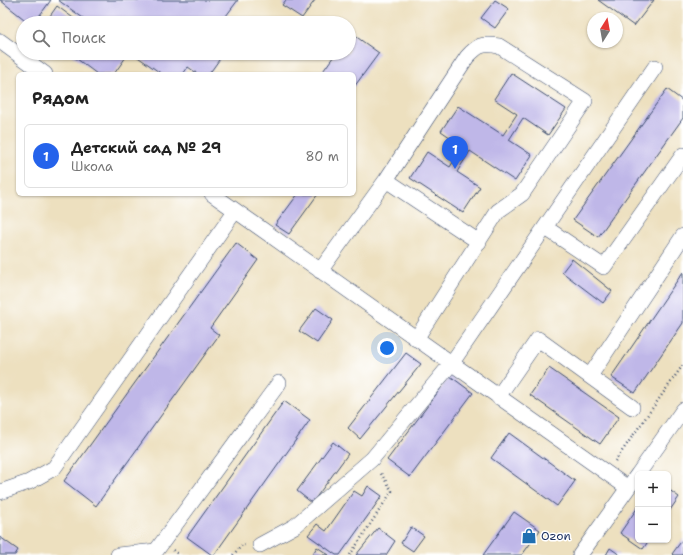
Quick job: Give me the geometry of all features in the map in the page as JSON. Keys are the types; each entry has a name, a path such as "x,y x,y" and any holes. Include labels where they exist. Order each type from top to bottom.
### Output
{"street":[{"path":"0,41 16,53"},
{"path":"320,271 386,180 467,57 474,49 485,44 499,46 585,101 522,194 498,211 416,339"},
{"path":"26,60 42,72"},
{"path":"260,545 295,526 372,459 451,364 546,228 655,67"},
{"path":"546,228 604,267 683,155"},
{"path":"386,180 479,242"},
{"path":"215,196 628,488"},
{"path":"0,492 29,482 54,468 235,211"},
{"path":"590,376 683,236"},
{"path":"498,397 538,339 632,407"},
{"path":"118,555 156,551 279,383"},
{"path":"640,471 683,410"},
{"path":"580,555 635,478"}],"path":[{"path":"606,473 683,365"},
{"path":"350,555 392,491 372,459"}],"building":[{"path":"0,0 51,0 39,16 20,16"},
{"path":"58,0 238,0 226,16 80,16"},
{"path":"286,0 315,0 303,16 299,16 282,5"},
{"path":"495,0 509,9 495,28 481,18"},
{"path":"598,0 654,0 634,26 623,18 623,12 615,12"},
{"path":"57,6 71,16 50,16"},
{"path":"356,37 379,53 356,84 356,72 322,72 331,60 356,60"},
{"path":"78,60 124,60 115,72 94,72"},
{"path":"142,60 219,60 210,72 195,72 188,67 184,72 159,72"},
{"path":"511,73 566,109 548,135 523,118 509,140 532,155 515,181 470,151 457,172 480,187 463,213 410,178 427,152 450,167 463,146 441,131 458,106 503,135 517,114 494,99"},
{"path":"667,89 683,101 683,118 598,237 573,220"},
{"path":"297,196 317,196 289,234 275,225"},
{"path":"236,243 258,260 210,328 219,335 96,506 64,481"},
{"path":"572,259 612,291 603,303 562,272"},
{"path":"683,272 683,323 635,393 611,377"},
{"path":"316,308 333,320 317,343 299,331"},
{"path":"406,353 421,364 360,439 348,428"},
{"path":"549,368 619,417 600,444 530,395"},
{"path":"450,376 473,393 410,477 387,460"},
{"path":"284,401 310,420 214,555 212,555 187,537"},
{"path":"509,433 575,481 557,506 491,458"},
{"path":"333,442 348,454 312,503 297,491"},
{"path":"368,486 382,496 340,555 336,555 308,535 317,524 326,531 354,491 362,496"},
{"path":"671,491 679,497 671,509"},
{"path":"635,511 635,543 647,543 643,549 620,533"},
{"path":"514,512 540,530 522,555 483,555"},
{"path":"411,527 424,536 413,551 401,543"},
{"path":"378,528 395,541 386,555 356,555"},
{"path":"0,537 18,550 15,555 0,555"},
{"path":"683,539 683,555 673,555 672,554"},
{"path":"317,547 329,555 312,555"},
{"path":"610,548 620,555 606,555"}],"place":[{"name":"Детский сад № 29","path":"455,169"},
{"name":"Ozon","path":"529,536"}]}
